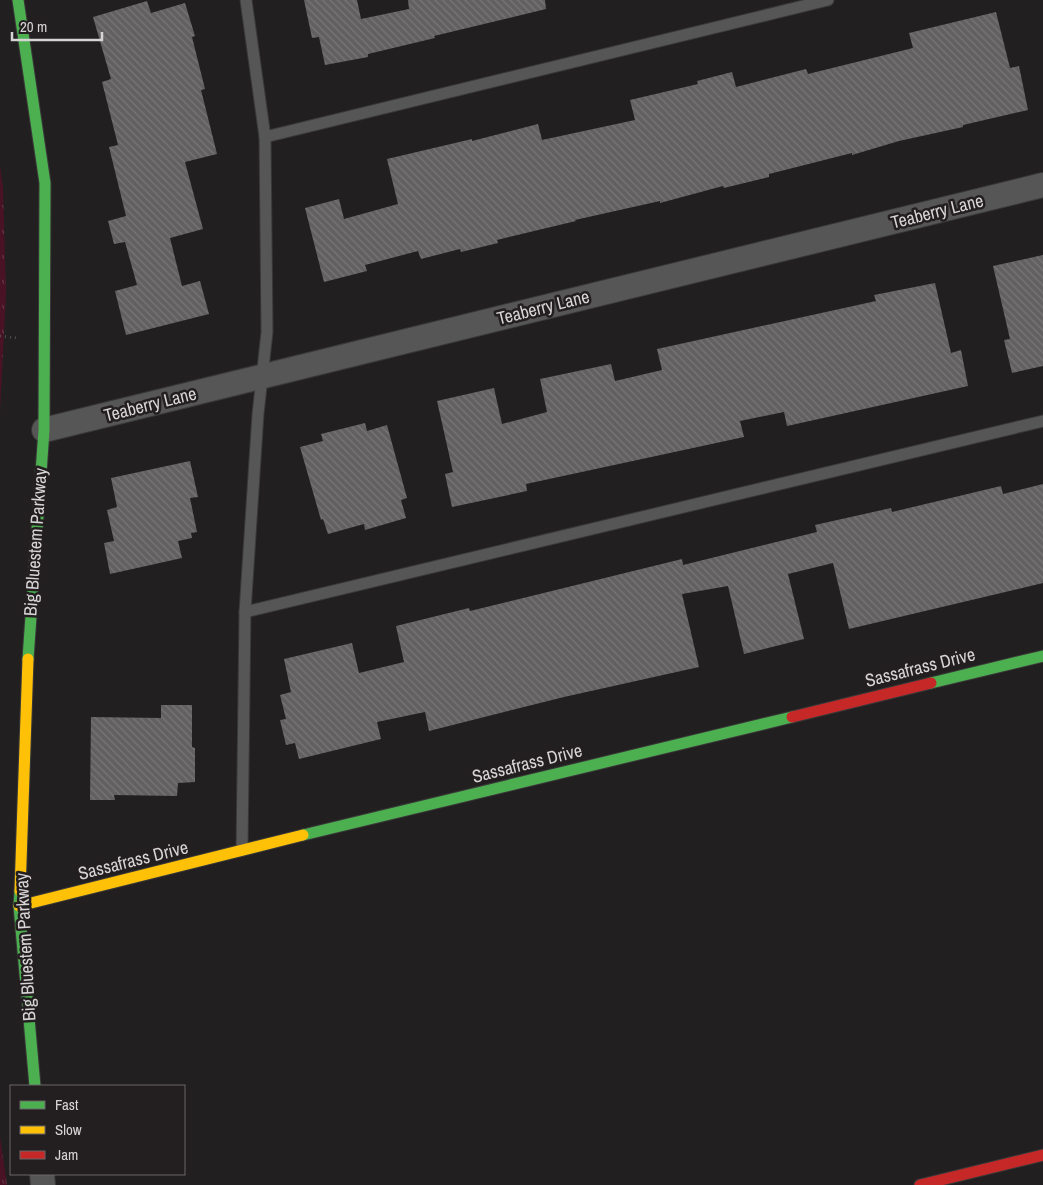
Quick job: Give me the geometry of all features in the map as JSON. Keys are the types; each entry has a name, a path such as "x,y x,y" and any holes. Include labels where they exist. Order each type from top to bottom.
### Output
{"street":[{"name":"Big Bluestem Parkway","path":"18,0 45,183 44,430 28,627 19,906 35,1085"},
{"name":"Teaberry Lane","path":"44,430 1043,185"},
{"name":"Sassafrass Drive","path":"19,906 242,850 1043,656"},
{"path":"920,1185 1043,1155"}],"lane":[{"path":"242,850 246,612 258,414 267,332 265,137 246,0"},
{"path":"265,137 828,0"},
{"path":"246,612 1043,421"}],"path":[{"path":"0,336 22,338"}],"green space":[{"path":"0,166 3,188 6,293 0,411"},
{"path":"0,1137 1,1144 7,1185 0,1185"}],"building":[{"path":"304,0 357,0 361,19 409,9 408,0 545,0 546,9 434,36 435,38 368,54 368,57 325,65 319,37 312,38"},
{"path":"147,1 151,13 185,3 195,36 192,37 205,89 201,90 217,154 185,162 203,229 170,238 182,286 200,281 209,314 126,335 115,291 137,285 125,242 114,244 108,221 126,216 109,147 118,145 102,82 111,79 93,17"},
{"path":"996,12 1010,68 1019,66 1028,110 769,174 769,177 724,188 723,186 660,203 660,201 575,220 497,240 498,243 461,252 460,249 421,259 418,251 365,265 367,271 324,282 305,208 339,199 344,219 398,204 387,159 472,139 472,141 538,124 542,140 635,120 630,100 698,84 697,81 732,72 736,87 806,69 808,74 913,48 909,33"},
{"path":"1043,255 1043,366 1012,373 1004,340 1010,339 993,266"},
{"path":"935,283 951,353 961,350 968,386 787,426 784,412 740,421 744,437 526,484 527,491 452,507 445,474 453,472 437,401 494,388 502,424 547,412 540,379 611,364 615,381 662,370 657,349 876,301 874,295"},
{"path":"365,423 367,431 387,425 407,498 401,500 406,518 365,530 364,524 328,534 323,519 321,520 300,447 323,441 321,434"},
{"path":"190,461 198,497 190,498 197,532 191,533 192,538 178,541 182,558 110,574 104,543 114,541 107,510 117,507 111,478"},
{"path":"1043,484 1043,583 849,629 833,563 788,574 804,639 744,654 728,586 682,594 699,667 564,697 429,731 425,712 377,722 381,739 299,759 295,743 286,745 280,720 286,719 280,695 291,692 284,659 352,643 359,673 404,662 396,626 469,608 470,611 682,559 683,565 817,532 815,525 891,508 892,512 1001,486 1003,494"},
{"path":"161,705 192,705 192,747 195,748 195,782 178,783 177,796 114,795 115,800 90,800 91,717 161,718"}],"traffic: fast":[{"path":"18,0 45,183 44,430 28,659"},
{"path":"931,683 1043,656"},
{"path":"303,835 792,717"},
{"path":"20,891 19,906 35,1085"}],"traffic: slow":[{"path":"20,891 28,659"},
{"path":"19,906 303,835"}],"traffic: jam":[{"path":"792,717 931,683"},
{"path":"920,1185 1043,1155"}]}
